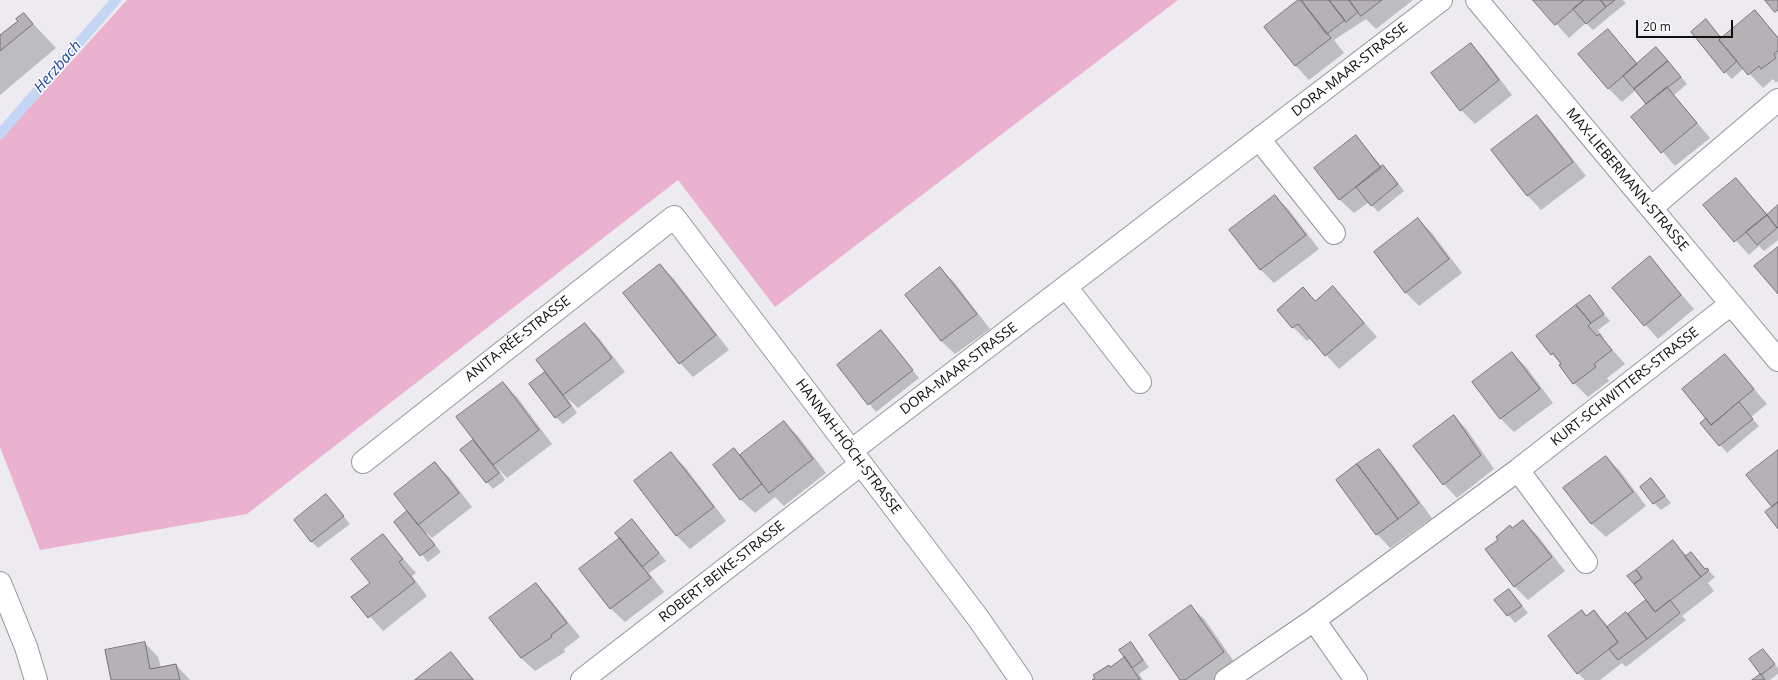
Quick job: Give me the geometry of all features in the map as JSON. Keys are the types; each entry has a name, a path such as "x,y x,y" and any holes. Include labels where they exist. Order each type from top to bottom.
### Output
{"street":[{"name":"DORA-MAAR-STRASSE","path":"856,458 1066,287 1440,0"},
{"name":"MAX-LIEBERMANN-STRASSE","path":"1477,0 1778,360"},
{"path":"1651,208 1778,100"},
{"path":"1259,139 1334,233"},
{"name":"HANNAH-HÖCH-STRASSE","path":"674,217 978,618 1021,680"},
{"name":"ANITA-RÉE-STRASSE","path":"362,462 674,217"},
{"path":"1066,287 1140,382"},
{"name":"KURT-SCHWITTERS-STRASSE","path":"1226,680 1314,620 1518,470 1731,304"},
{"name":"ROBERT-BEIKE-STRASSE","path":"582,680 856,458"},
{"path":"1518,470 1586,562"},
{"path":"0,583 26,647 36,680"},
{"path":"1314,620 1356,680"}],"shaded area":[{"path":"127,0 1178,0 775,307 678,180 247,514 40,550 0,447 0,140"}],"building":[{"path":"1298,0 1301,0 1331,38 1295,66 1264,27"},
{"path":"1301,0 1329,0 1345,20 1327,34"},
{"path":"1329,0 1349,0 1358,12 1346,22"},
{"path":"1349,0 1382,0 1361,16"},
{"path":"1533,0 1584,0 1555,25"},
{"path":"1584,0 1601,0 1606,7 1586,24 1573,9"},
{"path":"1601,0 1615,0 1606,7"},
{"path":"1765,0 1778,0 1778,10 1775,12"},
{"path":"1755,10 1778,38 1778,51 1774,54 1776,58 1761,69 1759,66 1748,75 1719,40"},
{"path":"24,13 33,24 0,51 0,35 18,21 16,19"},
{"path":"1706,19 1721,38 1719,40 1737,61 1724,73 1691,32"},
{"path":"1608,29 1637,64 1608,89 1578,54"},
{"path":"1471,43 1499,80 1460,111 1431,73"},
{"path":"1656,47 1668,61 1634,89 1623,76"},
{"path":"1668,61 1681,77 1646,104 1634,89"},
{"path":"1667,87 1697,123 1661,153 1631,117"},
{"path":"1537,115 1573,162 1527,196 1491,150"},
{"path":"1356,135 1381,168 1339,200 1314,168"},
{"path":"1383,165 1398,184 1371,206 1356,187"},
{"path":"1736,178 1767,215 1734,242 1703,205"},
{"path":"1275,195 1306,235 1260,270 1229,230"},
{"path":"1778,205 1778,227 1777,228 1767,215"},
{"path":"1767,215 1777,228 1757,245 1746,232"},
{"path":"1418,218 1449,259 1405,293 1374,252"},
{"path":"1778,247 1778,294 1754,266"},
{"path":"1650,256 1681,295 1644,326 1612,288"},
{"path":"660,264 716,335 679,364 623,293"},
{"path":"940,267 977,314 941,341 905,295"},
{"path":"1333,286 1364,323 1325,356 1298,324 1292,328 1277,310 1303,287 1315,301"},
{"path":"1590,295 1604,314 1591,323 1576,305"},
{"path":"1576,305 1591,323 1588,326 1597,336 1599,334 1612,350 1594,364 1596,367 1573,384 1559,365 1561,364 1553,353 1551,355 1536,336"},
{"path":"585,323 612,358 563,395 536,360"},
{"path":"881,330 913,370 868,405 837,365"},
{"path":"1512,352 1540,389 1500,419 1472,382"},
{"path":"1725,354 1754,389 1711,425 1682,389"},
{"path":"545,372 571,406 555,418 529,384"},
{"path":"503,382 539,430 493,465 456,417"},
{"path":"1739,402 1753,419 1719,446 1700,423 1706,418 1711,425"},
{"path":"1454,415 1481,455 1443,485 1413,446"},
{"path":"784,421 813,459 769,493 740,455"},
{"path":"473,440 499,473 486,483 460,450"},
{"path":"734,448 762,484 740,500 713,465"},
{"path":"1379,449 1419,503 1398,519 1357,464"},
{"path":"1778,450 1778,502 1772,507 1746,475"},
{"path":"671,452 714,507 676,536 634,481"},
{"path":"1606,456 1633,492 1591,524 1563,488"},
{"path":"435,462 459,493 418,525 394,494"},
{"path":"1357,464 1398,519 1376,535 1336,480"},
{"path":"1651,478 1665,496 1653,504 1640,487"},
{"path":"326,494 344,516 311,542 294,520"},
{"path":"1778,502 1778,529 1765,512"},
{"path":"407,511 435,545 420,556 394,522"},
{"path":"632,519 659,553 642,567 615,533"},
{"path":"1523,520 1552,557 1514,587 1485,549 1498,540 1496,537 1510,525 1512,528"},
{"path":"383,534 403,559 399,562 415,582 368,618 351,597 370,583 351,559"},
{"path":"620,538 651,578 610,609 579,569"},
{"path":"1673,540 1701,577 1655,612 1634,584 1642,578 1636,570"},
{"path":"1691,552 1705,569 1707,568 1709,570 1701,577 1685,557"},
{"path":"1636,570 1642,578 1634,584 1627,576"},
{"path":"536,583 567,623 551,635 552,637 521,658 489,618"},
{"path":"1509,589 1522,606 1507,616 1494,600"},
{"path":"1646,600 1655,612 1670,600 1680,613 1647,639 1628,614"},
{"path":"1191,605 1224,652 1185,680 1180,680 1149,635"},
{"path":"1582,610 1586,616 1594,610 1618,642 1577,674 1548,636"},
{"path":"1626,612 1647,639 1618,660 1609,649 1618,642 1607,627"},
{"path":"145,642 150,669 176,664 180,680 111,680 105,650"},
{"path":"1131,642 1143,660 1132,668 1119,650"},
{"path":"1763,649 1775,664 1761,675 1749,659"},
{"path":"451,652 473,680 415,680"},
{"path":"1125,657 1140,680 1092,680 1095,678 1093,675 1109,665 1110,667"},
{"path":"1761,674 1765,680 1752,680"}],"waterway":[{"name":"Herzbach","path":"0,134 116,0"}]}
